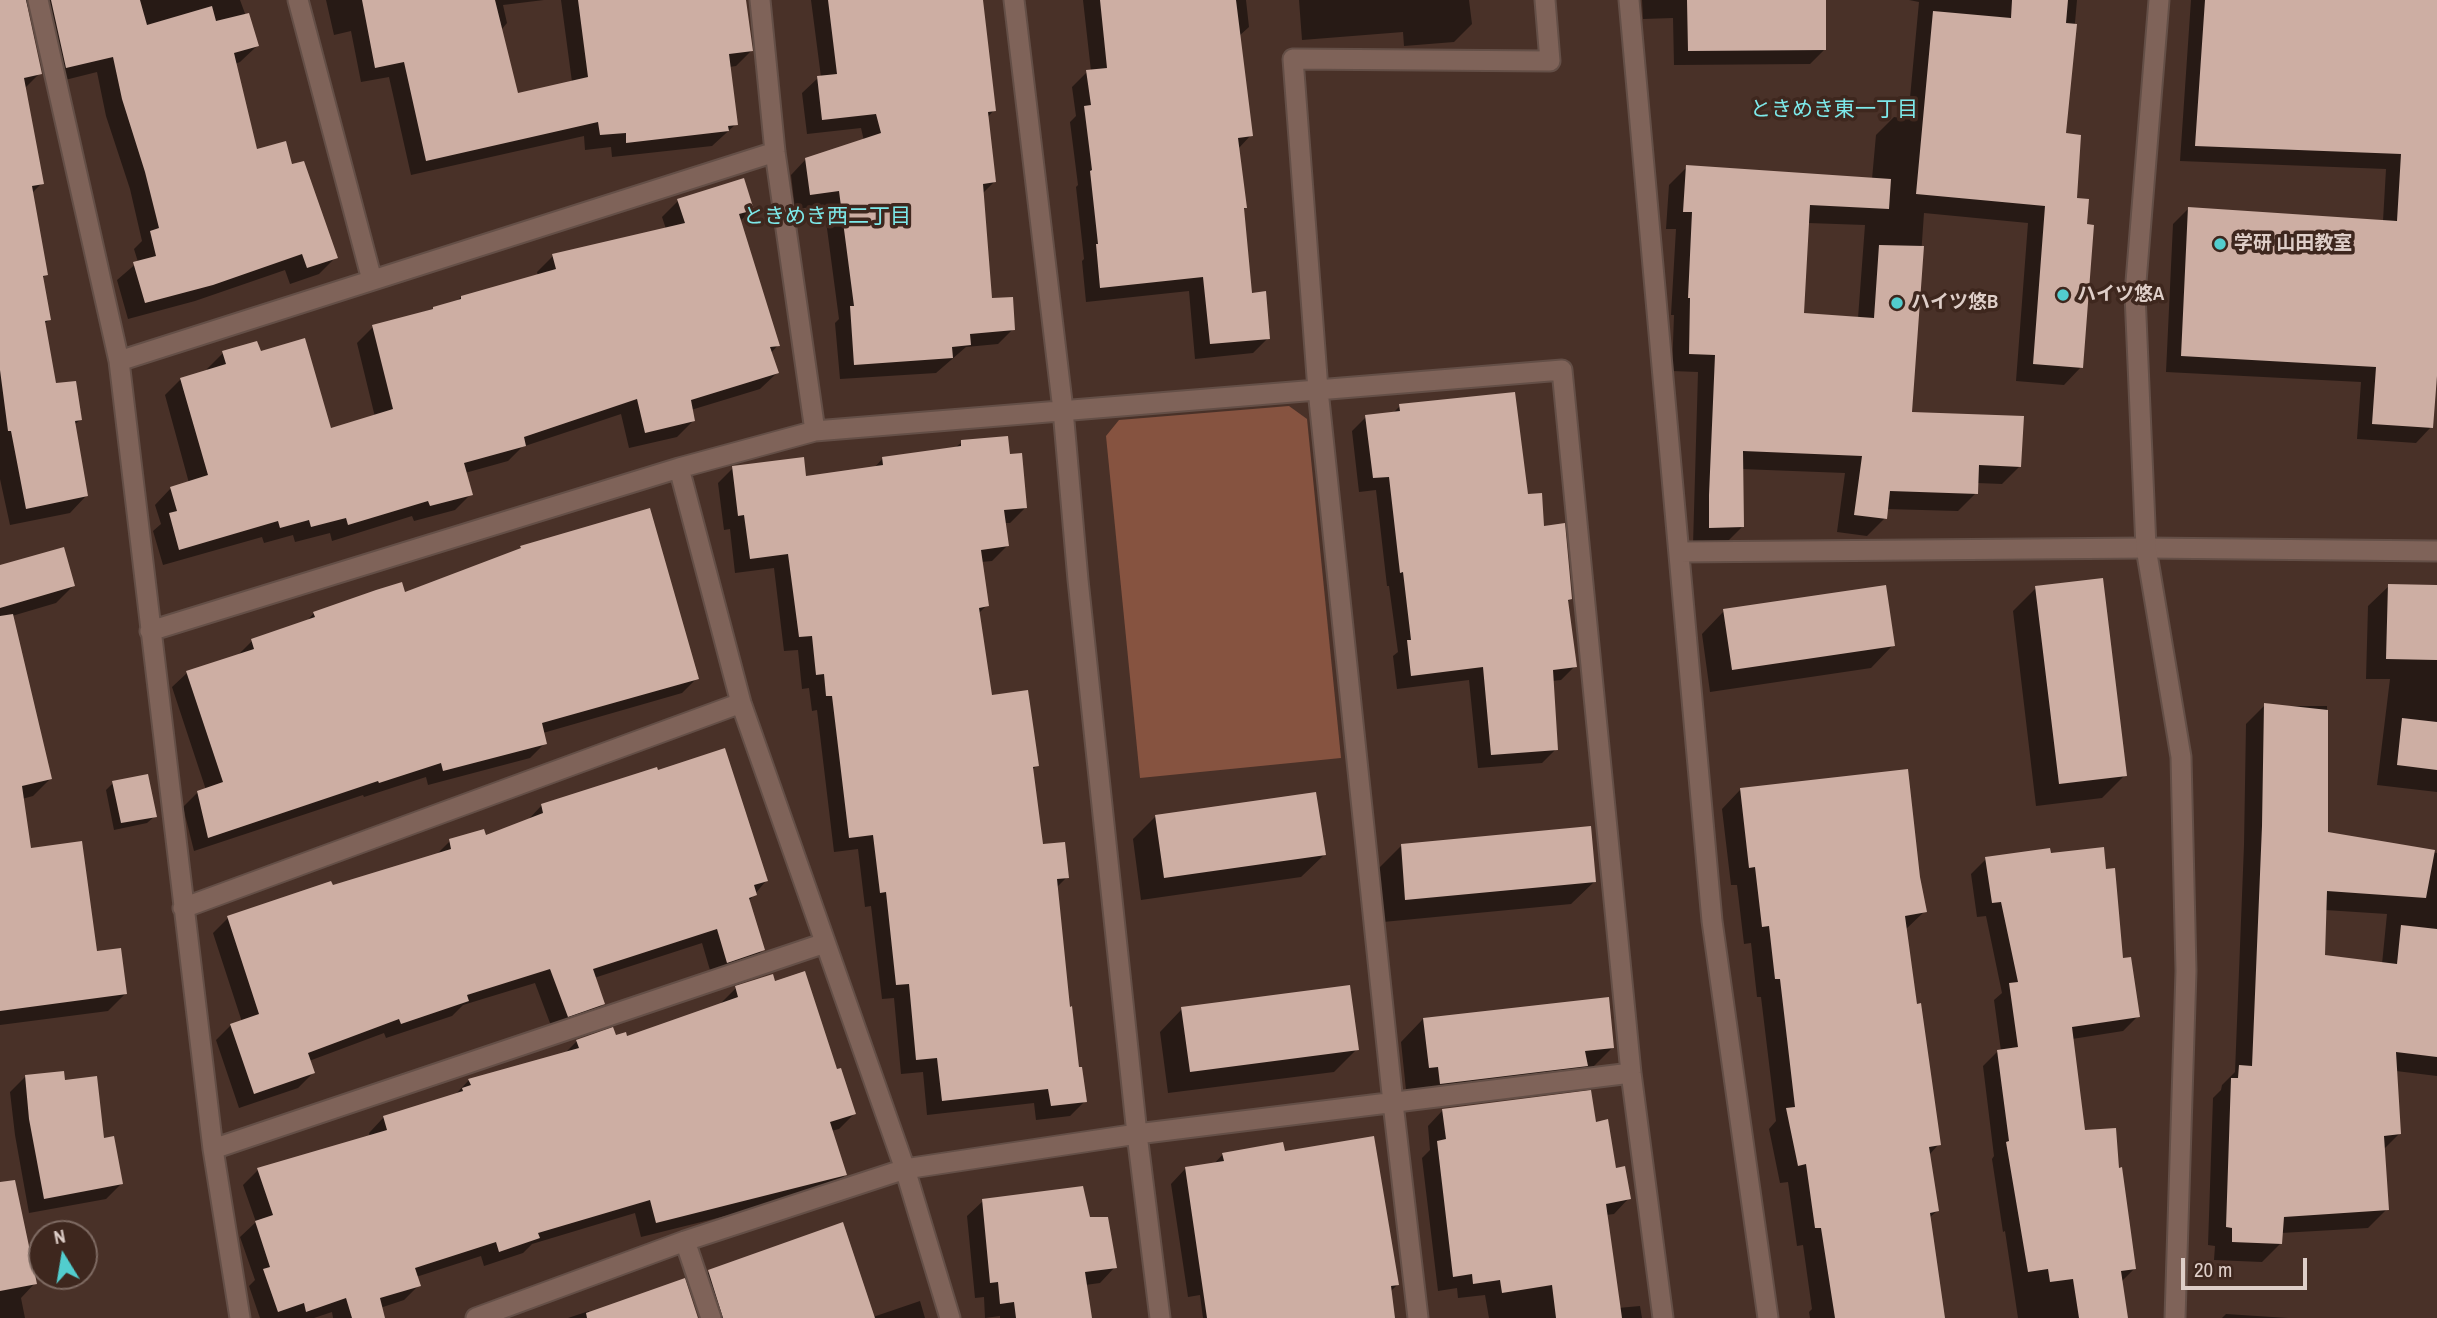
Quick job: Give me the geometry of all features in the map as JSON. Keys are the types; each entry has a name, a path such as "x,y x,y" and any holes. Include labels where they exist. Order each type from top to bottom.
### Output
{"street":[{"path":"38,0 119,361 213,1149 240,1318"},
{"path":"298,0 372,280"},
{"path":"760,0 775,152 815,431"},
{"path":"1014,0 1063,410 1078,580 1137,1133 1160,1318"},
{"path":"1419,1318 1392,1102 1318,390 1293,59 1550,61 1545,0"},
{"path":"1629,0 1712,921 1768,1318"},
{"path":"2159,0 2136,293 2146,548 2181,757 2186,971 2175,1318"},
{"path":"119,361 775,152"},
{"path":"150,632 679,468 815,431 1562,370 1631,1073 1663,1318"},
{"path":"679,468 741,703 905,1169 950,1318"},
{"path":"1679,552 2146,548 2437,551"},
{"path":"183,908 741,703"},
{"path":"213,1149 825,943"},
{"path":"476,1318 685,1241 905,1169 1137,1133 1631,1073"},
{"path":"685,1241 711,1318"}],"shaded area":[{"path":"1289,406 1307,419 1341,758 1140,778 1106,436 1119,420"}],"building":[{"path":"0,0 26,0 42,74 24,78 44,184 32,186 48,275 43,276 51,320 45,321 56,383 76,381 82,420 75,421 88,496 26,509 11,431 8,431 0,370"},
{"path":"51,0 140,0 147,25 212,6 216,21 249,13 259,46 234,53 257,149 286,141 292,164 304,161 338,258 307,268 302,254 213,285 145,303 133,262 156,256 150,231 159,228 122,99 113,57 66,68"},
{"path":"362,0 495,0 518,93 588,77 578,0 746,0 753,51 729,54 738,125 728,126 729,131 626,143 626,133 600,135 598,122 426,161 404,62 375,68"},
{"path":"828,0 983,0 996,111 988,112 996,182 983,184 992,298 1013,297 1015,330 970,334 971,345 952,347 953,358 854,365 850,306 854,306 839,191 810,195 805,158 881,133 876,114 822,120 817,76 837,74"},
{"path":"1100,0 1236,0 1253,136 1238,138 1247,208 1244,208 1252,293 1266,291 1270,339 1210,344 1203,277 1100,288 1092,170 1084,106 1091,105 1086,70 1107,68"},
{"path":"1687,0 1826,0 1826,50 1688,51"},
{"path":"2012,0 2068,0 2066,23 2077,24 2066,133 2081,135 2077,198 2089,199 2087,224 2094,225 2083,368 2033,364 2045,206 1916,194 1933,11 2011,18"},
{"path":"2205,0 2437,0 2437,376 2433,428 2372,424 2376,367 2181,356 2188,207 2397,221 2401,154 2195,146"},
{"path":"1686,165 1891,179 1889,209 1810,205 1804,313 1874,318 1879,245 1924,246 1912,412 2024,416 2021,467 1979,465 1978,494 1890,491 1887,519 1854,515 1862,456 1743,451 1744,527 1709,528 1715,355 1689,354 1688,298 1692,212 1683,212"},
{"path":"744,178 754,210 739,214 780,346 770,347 779,373 691,400 695,421 645,433 637,399 524,437 526,446 464,463 473,495 430,506 428,501 348,525 346,518 311,527 309,520 280,528 278,521 179,550 169,513 177,511 170,487 208,475 180,378 226,364 222,351 257,341 261,351 305,338 331,428 393,409 372,325 433,309 461,299 461,296 556,269 552,254 685,223 677,199"},
{"path":"1515,392 1528,494 1542,493 1544,526 1565,523 1572,599 1568,600 1577,667 1553,670 1558,750 1491,755 1483,667 1411,676 1407,640 1411,640 1389,477 1373,478 1365,415 1400,411 1399,404"},
{"path":"1008,436 1010,454 1022,453 1027,508 1004,510 1009,546 981,550 989,606 979,608 992,695 1028,690 1039,766 1033,767 1043,844 1065,842 1069,878 1057,879 1070,1007 1072,1006 1079,1067 1082,1067 1087,1102 1051,1106 1048,1089 942,1101 937,1058 916,1060 909,984 896,985 886,892 880,893 873,835 849,838 832,696 826,696 824,674 816,675 812,636 799,637 788,554 750,559 744,515 738,516 732,466 804,457 806,476 883,465 882,457 961,446 961,440"},
{"path":"650,508 699,679 542,723 547,744 443,771 441,763 379,783 378,781 208,838 197,791 223,782 186,671 254,649 251,639 315,617 313,612 402,582 405,592 521,548 520,546"},
{"path":"64,547 75,586 0,608 0,565"},
{"path":"2103,578 2127,776 2059,784 2035,586"},
{"path":"2388,584 2437,585 2437,660 2386,659"},
{"path":"1886,585 1895,646 1732,670 1723,609"},
{"path":"13,614 52,779 22,786 31,848 82,841 97,951 121,948 127,994 0,1011 0,616"},
{"path":"2264,703 2328,710 2328,832 2435,850 2426,898 2327,891 2325,955 2397,964 2401,925 2437,929 2437,1057 2396,1052 2401,1134 2384,1136 2389,1210 2284,1217 2282,1244 2232,1242 2232,1228 2226,1227 2231,1078 2238,1078 2239,1065 2252,1066"},
{"path":"2402,718 2437,722 2437,770 2397,765"},
{"path":"725,748 768,881 754,885 757,895 749,898 765,950 727,963 717,929 593,969 605,1004 568,1017 550,969 467,995 469,1001 401,1024 399,1019 308,1053 315,1073 254,1094 230,1024 259,1014 227,916 331,881 333,885 451,849 449,839 484,829 486,835 543,813 541,804"},
{"path":"1908,769 1920,877 1927,912 1905,916 1917,1004 1921,1003 1941,1145 1929,1147 1939,1211 1930,1213 1945,1318 1835,1318 1821,1228 1815,1228 1806,1164 1798,1166 1786,1108 1795,1107 1780,979 1775,979 1769,926 1762,927 1755,867 1749,868 1740,788"},
{"path":"148,774 157,817 121,823 112,781"},
{"path":"1316,792 1326,855 1164,878 1155,815"},
{"path":"1591,826 1596,882 1405,900 1401,844"},
{"path":"2104,847 2106,869 2115,868 2123,958 2131,957 2140,1017 2072,1027 2085,1130 2116,1128 2119,1168 2122,1167 2136,1269 2121,1271 2128,1318 2079,1318 2073,1279 2050,1282 2048,1269 2028,1272 2006,1142 2009,1141 1997,1050 2018,1047 2009,983 2018,982 2001,902 1992,903 1985,857 2050,848 2051,853"},
{"path":"805,971 837,1069 841,1068 856,1114 830,1122 847,1175 656,1223 650,1200 538,1233 540,1238 499,1252 496,1242 415,1268 421,1286 380,1298 385,1318 352,1318 346,1298 306,1312 304,1303 278,1312 263,1269 270,1267 255,1221 273,1215 257,1168 387,1130 383,1116 463,1091 462,1088 471,1085 468,1079 579,1048 576,1040 613,1027 616,1035 626,1032 627,1036 738,997 735,986 773,974 775,981"},
{"path":"1350,985 1359,1050 1190,1072 1181,1007"},
{"path":"1609,997 1614,1048 1585,1051 1588,1066 1440,1084 1438,1067 1429,1068 1423,1018"},
{"path":"64,1071 65,1080 97,1076 104,1138 114,1136 123,1184 44,1199 29,1119 25,1075"},
{"path":"1591,1090 1596,1122 1608,1119 1616,1168 1625,1166 1631,1199 1606,1204 1622,1318 1556,1318 1552,1285 1502,1293 1500,1280 1473,1284 1472,1274 1453,1277 1437,1141 1446,1139 1442,1109"},
{"path":"1374,1136 1399,1285 1391,1286 1395,1318 1207,1318 1185,1167 1224,1161 1222,1153 1283,1142 1285,1151"},
{"path":"15,1180 28,1241 28,1286 0,1291 0,1182"},
{"path":"1083,1186 1090,1217 1108,1217 1117,1268 1085,1272 1092,1318 1016,1318 1014,1302 1000,1304 998,1282 990,1283 982,1199"},
{"path":"843,1222 875,1318 723,1318 708,1270"},
{"path":"685,1278 698,1318 587,1318 586,1313"}],"place":[{"name":"学研 山田教室","path":"2220,244"},
{"name":"ハイツ悠A","path":"2063,295"},
{"name":"ハイツ悠B","path":"1897,303"}],"district":[{"name":"ときめき東一丁目","path":"1834,110"},
{"name":"ときめき西二丁目","path":"827,217"}]}
